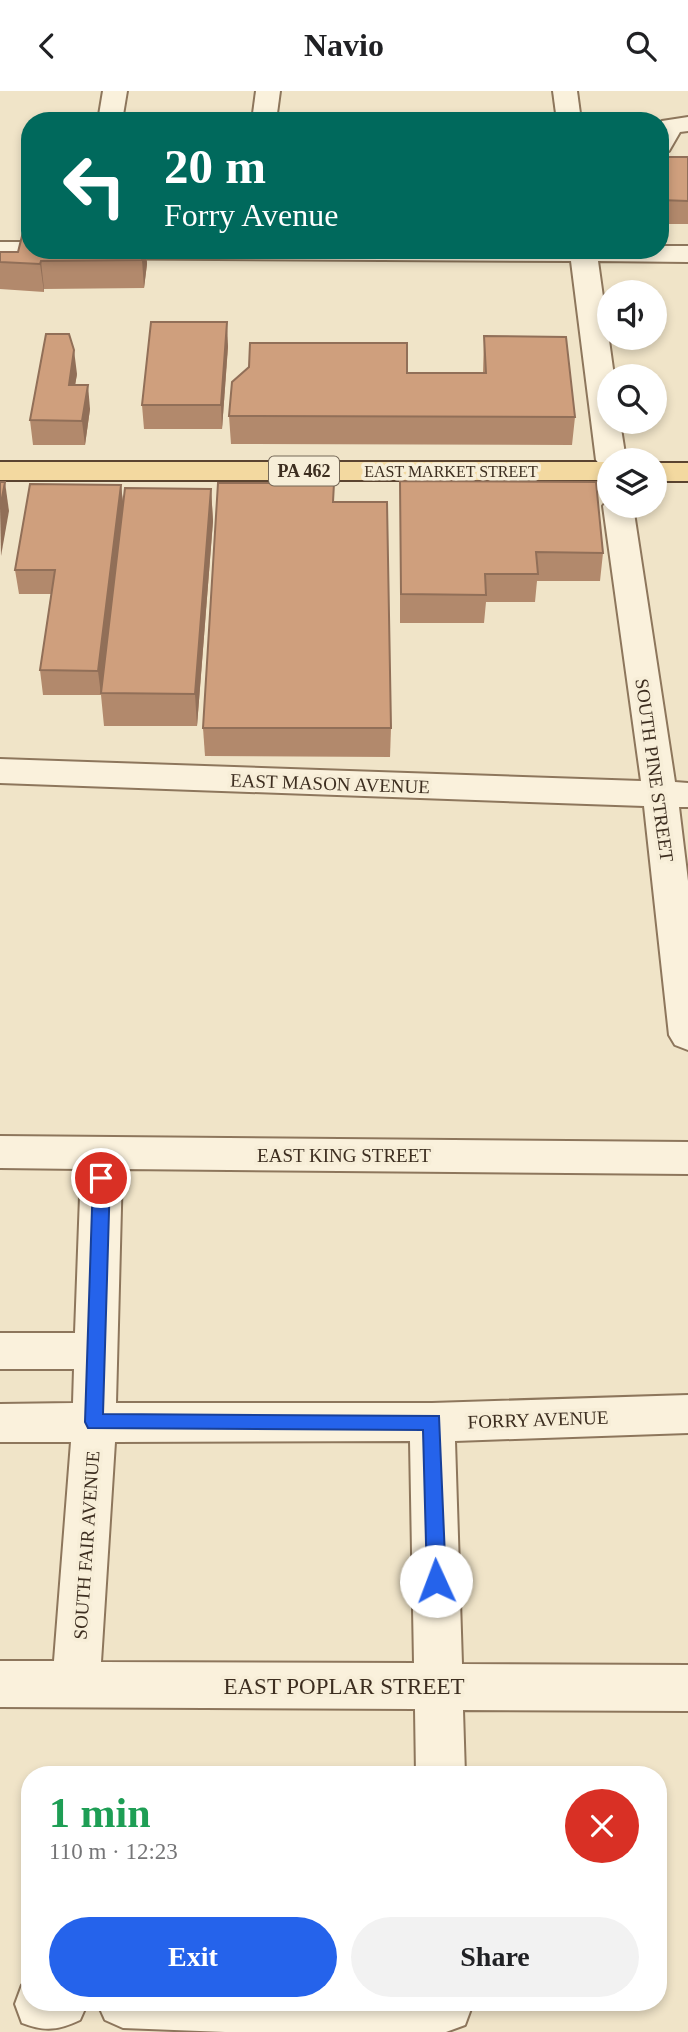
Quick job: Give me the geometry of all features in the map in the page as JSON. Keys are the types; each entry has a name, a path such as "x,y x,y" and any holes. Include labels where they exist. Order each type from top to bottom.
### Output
{"main road":[{"name":"EAST MARKET STREET","path":"0,471 597,471"},
{"path":"667,472 688,472"}],"street":[{"path":"112,112 115,91"},
{"path":"265,112 268,91"},
{"path":"565,91 568,112"},
{"path":"669,130 671,126 688,124"},
{"path":"669,150 688,153"},
{"path":"0,250 21,250"},
{"path":"669,254 688,254"},
{"path":"584,259 609,448"},
{"name":"SOUTH PINE STREET","path":"620,518 674,795 688,1035"},
{"name":"EAST MASON AVENUE","path":"0,771 674,795"},
{"name":"EAST KING STREET","path":"0,1152 688,1158"},
{"name":"SOUTH FAIR AVENUE","path":"76,1685 94,1422 102,1153"},
{"path":"0,1351 97,1351"},
{"name":"FORRY AVENUE","path":"0,1423 432,1422 688,1413"},
{"path":"432,1422 441,1766"},
{"name":"EAST POPLAR STREET","path":"0,1684 688,1688"},
{"path":"382,2011 447,2013"}],"building":[{"path":"669,157 688,157 688,201 669,200"},
{"path":"21,240 21,259 142,259 41,261 40,264 0,262 0,252 18,252"},
{"path":"151,322 227,322 221,405 142,405"},
{"path":"46,334 69,334 74,350 69,385 88,385 82,421 30,420"},
{"path":"484,336 566,337 575,417 229,416 232,382 249,367 250,343 407,343 407,373 486,373"},
{"path":"400,481 596,482 597,518 600,518 603,553 536,552 538,574 485,574 486,595 401,594"},
{"path":"0,482 5,482 0,508"},
{"path":"218,483 334,483 333,502 387,502 391,728 203,728"},
{"path":"30,484 121,485 98,671 40,670 55,570 15,570"},
{"path":"125,488 211,489 195,694 101,693"}],"route":[{"path":"101,1178 94,1422 432,1422 436,1581"}]}
